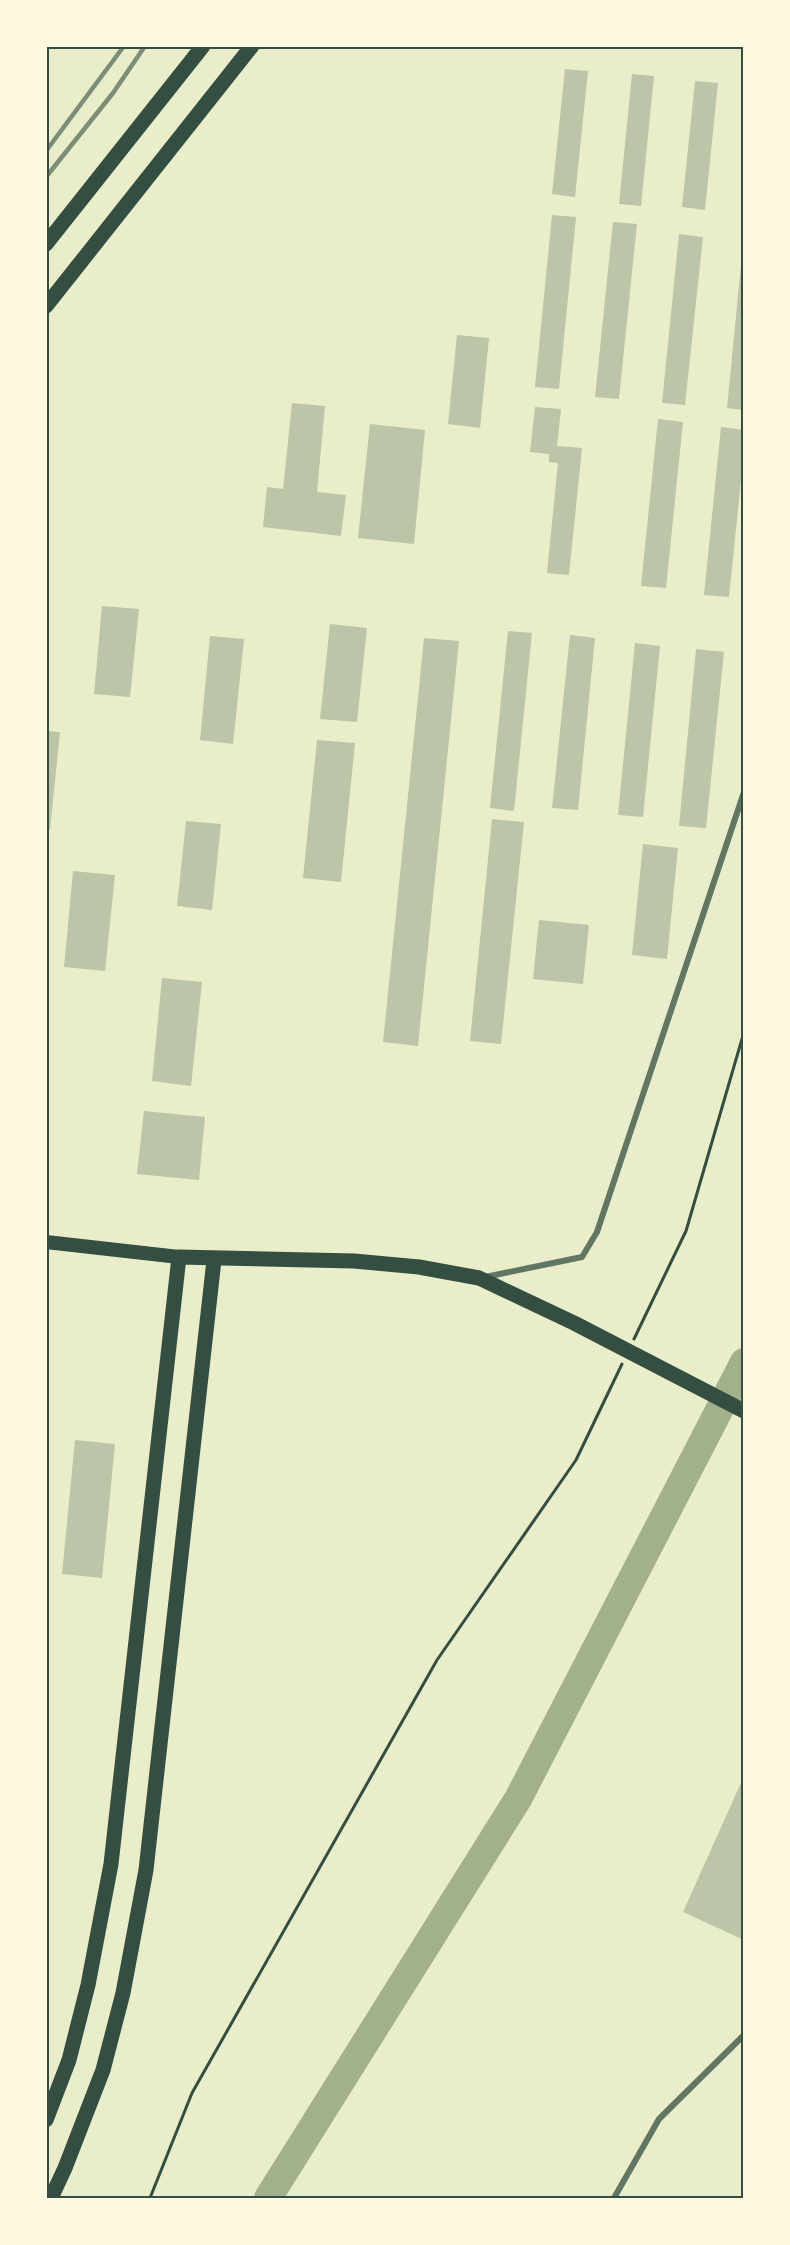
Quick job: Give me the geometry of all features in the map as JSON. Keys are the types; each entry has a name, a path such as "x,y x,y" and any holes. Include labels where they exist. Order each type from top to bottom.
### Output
{"highway":[{"path":"46,244 203,46"},
{"path":"46,306 252,46"},
{"path":"46,2120 69,2060 86,1996 111,1864 179,1257 214,1260 354,1261 419,1267 479,1278 574,1323 744,1412"},
{"path":"51,2199 103,2070 123,1993 146,1870 214,1260"}],"main road":[{"path":"46,1242 179,1257"}],"street":[{"path":"479,1278 582,1257 592,1240 744,792"},
{"path":"614,2199 659,2119 744,2035"}],"path":[{"path":"631,1345 686,1231 744,1032"},
{"path":"150,2199 198,2082 437,1660 576,1460 626,1356"}],"building":[{"path":"565,69 588,71 575,197 552,194"},
{"path":"632,74 654,76 641,206 619,204"},
{"path":"695,81 718,83 705,210 682,207"},
{"path":"552,215 576,217 559,389 535,387"},
{"path":"613,222 637,224 619,399 595,397"},
{"path":"679,234 703,237 685,405 662,403"},
{"path":"742,255 744,255 744,410 727,408"},
{"path":"457,335 489,338 480,428 448,424"},
{"path":"292,403 325,406 317,492 346,495 341,536 263,527 267,487 283,489"},
{"path":"535,407 561,409 557,446 582,448 569,575 547,573 558,463 549,462 549,454 530,452"},
{"path":"658,419 683,422 666,588 641,586"},
{"path":"370,424 425,430 414,544 358,538"},
{"path":"721,427 744,430 744,451 729,597 704,595"},
{"path":"102,606 139,609 130,697 94,694"},
{"path":"330,624 367,628 357,722 320,719"},
{"path":"508,631 532,633 514,811 490,808"},
{"path":"570,635 595,638 578,810 552,808"},
{"path":"210,636 244,639 233,744 200,740"},
{"path":"424,638 459,641 418,1046 383,1042"},
{"path":"635,643 660,646 643,817 618,815"},
{"path":"696,649 724,652 706,828 679,826"},
{"path":"46,731 60,732 50,830 46,829"},
{"path":"317,740 355,743 341,882 303,878"},
{"path":"492,819 524,822 501,1044 470,1041"},
{"path":"186,821 221,824 212,910 177,906"},
{"path":"643,844 678,848 667,959 632,955"},
{"path":"73,871 115,875 105,971 64,967"},
{"path":"539,920 589,925 583,984 533,979"},
{"path":"162,978 202,982 191,1086 152,1081"},
{"path":"144,1111 205,1117 199,1180 137,1174"},
{"path":"75,1440 115,1444 102,1578 62,1574"},
{"path":"744,1776 744,1940 683,1912"}],"waterway":[{"path":"268,2198 518,1799 744,1362"}],"railway":[{"path":"46,151 124,46"},
{"path":"46,177 113,93 145,46"}]}
